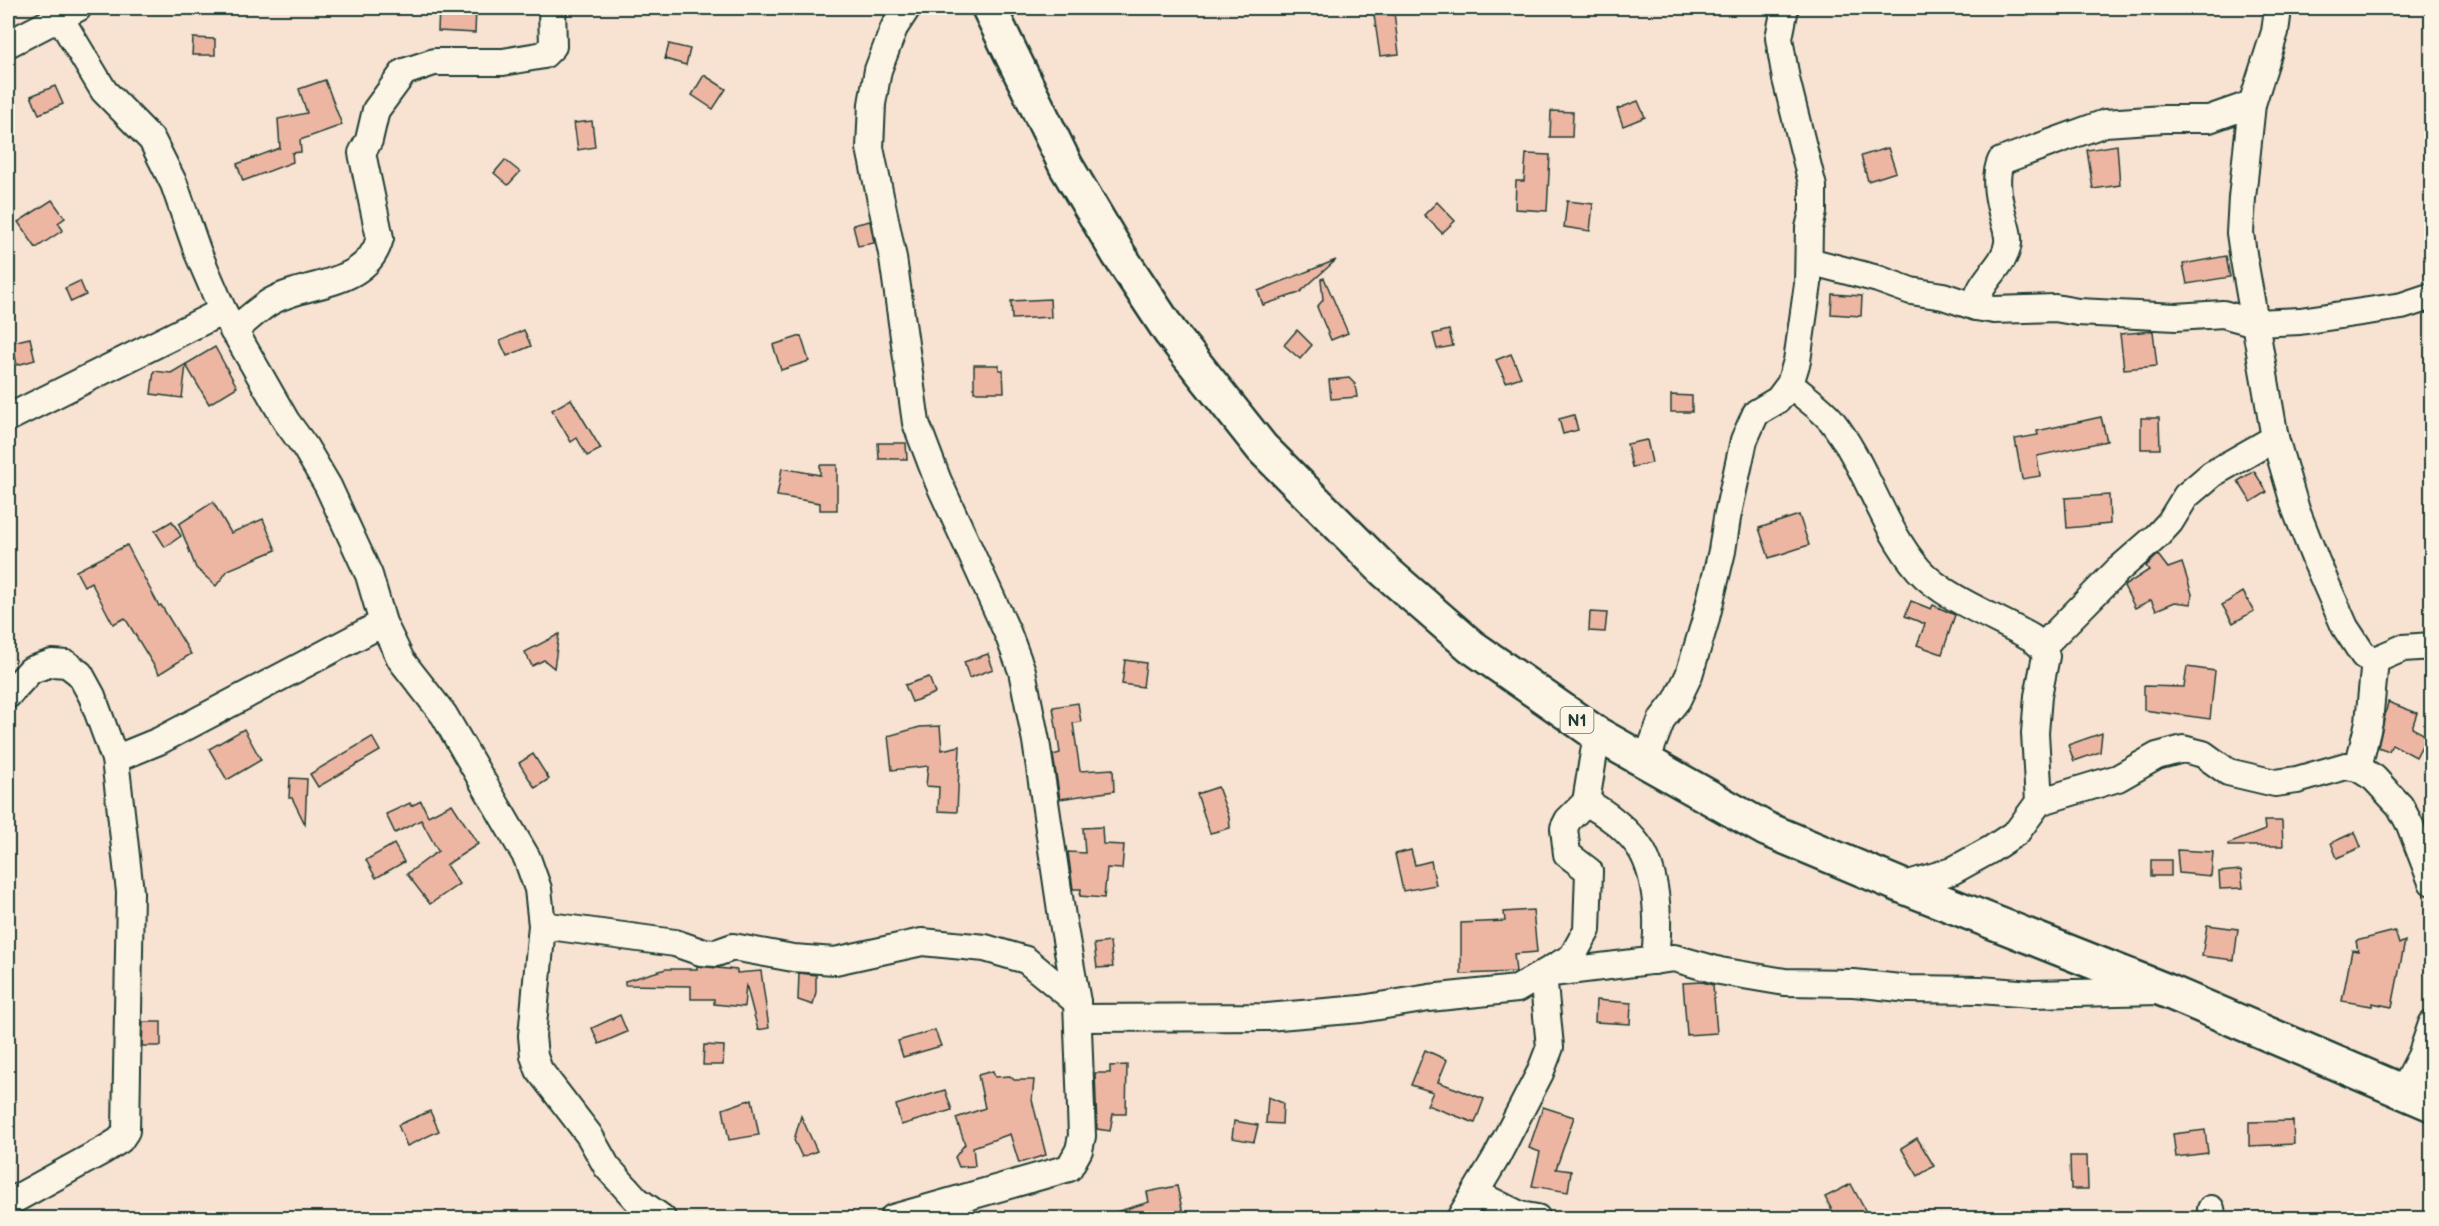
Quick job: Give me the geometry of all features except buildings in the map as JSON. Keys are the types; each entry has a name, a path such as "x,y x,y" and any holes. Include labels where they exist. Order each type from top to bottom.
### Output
{"highway":[{"name":"N1","path":"989,8 1066,165 1119,255 1170,332 1262,448 1386,572 1471,646 1597,734 1766,829 1902,886 2167,991 2417,1099"}],"street":[{"path":"8,418 271,302 344,278 367,262 376,251 380,238 363,153 369,140 376,110 404,72 434,62 503,62 544,55 554,46 552,8"},
{"path":"893,1218 1069,1168 1079,1150 1082,1136 1078,1010 1036,741 1022,671 1008,634 938,480 916,423 893,258 870,148 872,104 878,70 894,28 907,8"},
{"path":"1646,761 1662,719 1677,700 1689,675 1703,630 1744,440 1756,413 1778,400 1790,384 1799,350 1807,301 1809,228 1813,213 1813,187 1786,79 1779,38 1785,8"},
{"path":"2276,8 2275,32 2252,104 2240,233 2276,438 2303,528 2345,627 2364,656 2375,660 2403,648 2432,646"},
{"path":"8,45 64,10 104,91 152,140 174,184 198,253 228,321 286,421 305,447 328,486 369,576 383,623 401,660 444,715 527,858 538,890 542,925 532,1036 534,1056 539,1070 589,1135 607,1167 637,1200 662,1218"},
{"path":"1976,307 1982,286 2004,258 2007,250 2009,238 1999,198 1997,170 2001,161 2105,123 2209,119 2252,104"},
{"path":"1809,261 1878,279 1911,291 1994,310 2055,308 2078,312 2167,317 2223,314 2255,323 2300,321 2402,306 2432,296"},
{"path":"1790,384 1831,420 1891,527 1919,569 1952,596 2023,633 2042,647 2046,656 2038,696 2035,733 2039,802"},
{"path":"2042,647 2118,570 2157,536 2174,517 2186,496 2212,474 2276,438"},
{"path":"115,759 159,741 383,623"},
{"path":"2358,768 2369,722 2375,660"},
{"path":"8,695 31,670 52,663 67,664 80,674 92,696 115,759 130,892 126,1131 120,1140 104,1150 8,1203"},
{"path":"542,925 675,943 701,952 716,953 733,947 793,958 835,962 922,942 986,948 1026,960 1078,1010 1267,1017 1361,1010 1429,998 1517,989 1572,957 1587,930 1589,871 1567,854 1564,828 1568,820 1586,802 1597,734"},
{"path":"1902,886 1952,871 1990,850 2017,832 2039,802 2118,778 2157,756 2183,748 2203,754 2228,772 2275,783 2297,780 2346,766 2358,768 2374,778 2400,806 2426,849 2432,882"},
{"path":"1586,802 1625,832 1643,853 1655,897 1658,939 1654,961"},
{"path":"1543,974 1674,958 1720,971 1785,982 1854,982 1909,988 2032,994 2167,991"},
{"path":"1460,1218 1496,1158 1540,1073 1550,1047 1543,974"},
{"path":"2417,1099 2421,1056 2432,1024"},
{"path":"1475,1193 1520,1215 1538,1218"}]}
